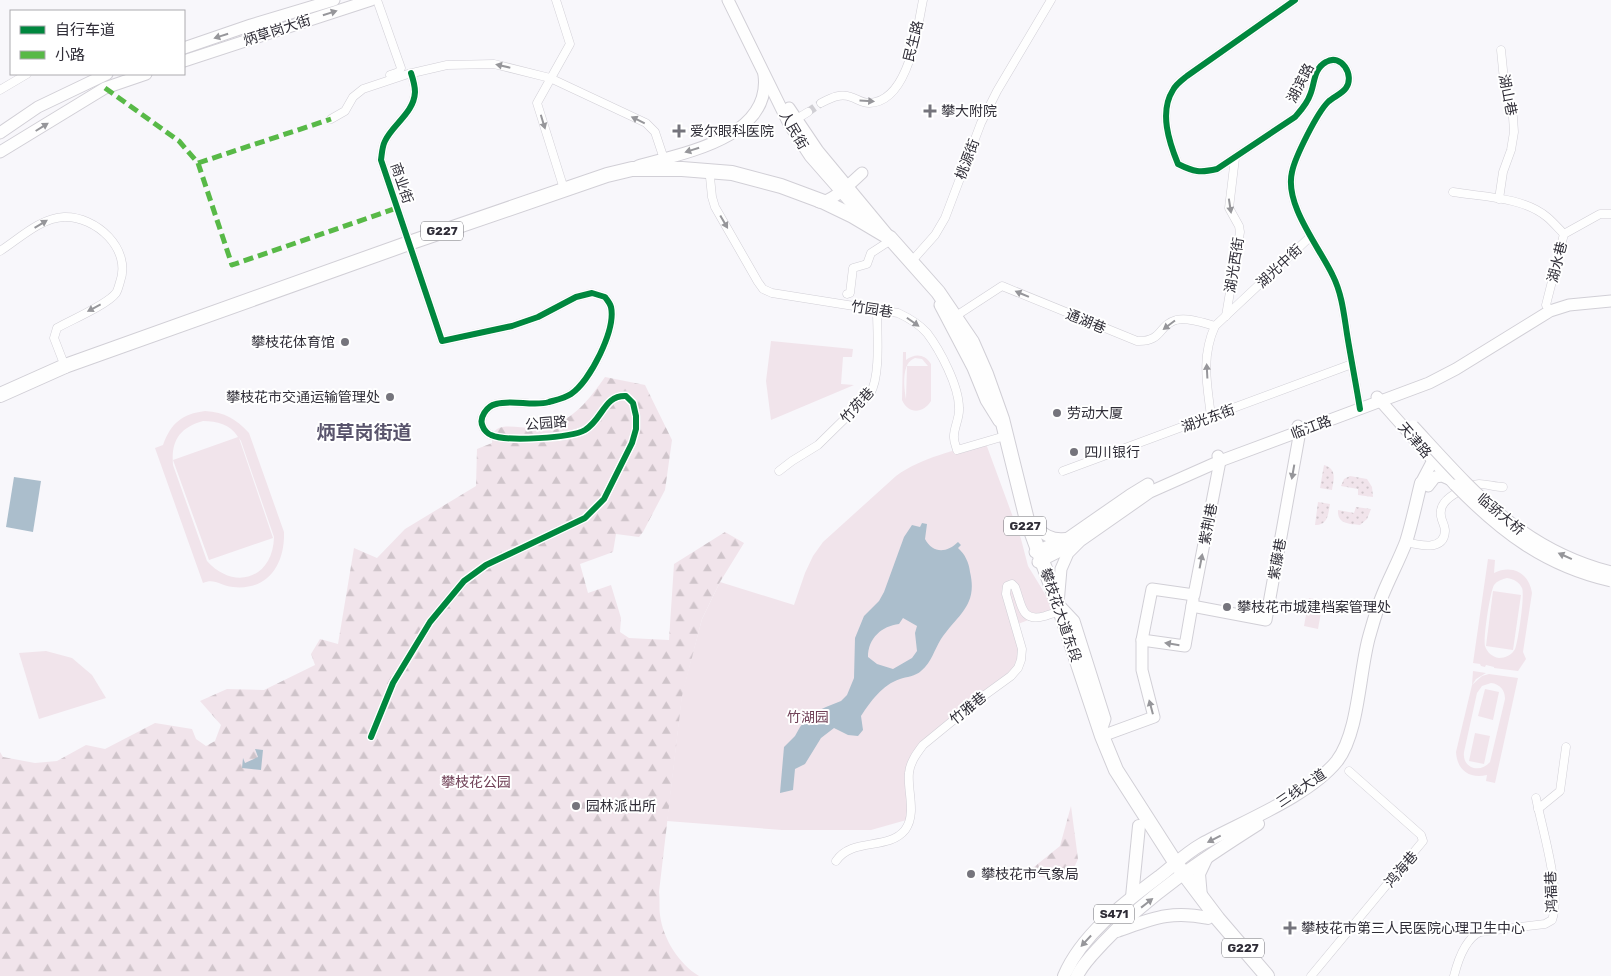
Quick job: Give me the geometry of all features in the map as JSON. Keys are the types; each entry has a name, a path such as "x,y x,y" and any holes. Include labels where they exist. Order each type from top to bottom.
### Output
{"highway":[{"name":"G227","path":"0,395 66,368 564,190 607,175 632,169 682,169 732,173 782,186 824,202 853,216 877,230 889,240"},
{"name":"G227","path":"410,246 610,180 658,175 710,176 756,184 806,200 889,240"},
{"name":"攀枝花大道东段","path":"889,240 911,262 936,293 968,344 1000,420 1024,521 1116,770 1163,845 1176,871 1201,897 1230,934 1268,976"},
{"name":"攀枝花大道东段","path":"889,240 936,293"},
{"name":"G227","path":"0,402 66,368"},
{"name":"攀枝花大道东段","path":"1004,436 1038,556"},
{"name":"攀枝花大道东段","path":"1058,609 1098,743 1140,826 1176,871 1208,918 1260,976"}],"main road":[{"name":"三线大道","path":"1064,976 1081,947 1132,897 1176,871 1207,856 1303,790 1328,771 1338,760 1345,747 1362,691 1368,639 1375,615 1409,542 1424,485"},
{"name":"三线大道","path":"1077,976 1092,954 1112,932 1176,871 1191,852 1256,821"},
{"path":"1132,897 1140,826"},
{"path":"1163,845 1182,852 1191,852"},
{"path":"1201,897 1199,874 1207,856"},
{"path":"1112,932 1161,916 1189,914 1208,918"}],"street":[{"path":"185,48 334,0"},
{"name":"炳草岗大街","path":"185,61 371,0"},
{"path":"363,89 364,84 399,72 400,68 377,0"},
{"path":"556,0 570,44 537,102 564,190"},
{"name":"人民街","path":"728,0 789,124 810,156 889,240"},
{"name":"人民街","path":"732,0 796,120 844,190 877,230"},
{"name":"民生路","path":"821,103 842,95 869,103 877,102 893,93 910,60 923,0"},
{"name":"桃源街","path":"911,262 935,235 945,218 968,154 985,115 1051,0"},
{"name":"湖滨路","path":"1295,0 1187,76 1173,88 1167,102 1166,124 1170,144 1178,164 1192,172 1206,172 1217,169 1295,117 1311,95 1320,66 1327,61 1334,60 1342,63 1348,70 1349,79 1346,88 1328,101 1320,111 1292,173 1291,188 1310,237 1333,275 1340,294 1360,405"},
{"name":"湖山巷","path":"1499,199 1503,172 1511,150 1514,132 1513,117 1504,80 1501,50"},
{"path":"331,119 345,111 353,97 363,89 411,73 447,65 494,64 550,78 646,123 654,132 664,158"},
{"path":"607,175 722,139 743,127 752,118 762,99 765,87 764,71"},
{"name":"商业街","path":"410,246 381,160 385,139 410,109 414,100 416,90 411,73"},
{"path":"0,90 25,75"},
{"path":"0,133 38,107 105,75"},
{"path":"0,152 105,88 143,75"},
{"path":"796,120 808,112"},
{"name":"湖光西街","path":"1226,316 1240,232 1239,226 1229,208 1235,158"},
{"path":"806,200 824,202 844,190 862,173"},
{"name":"竹园巷","path":"710,176 711,192 715,207 763,289 772,294 898,313 914,321 927,333 938,350 959,399 960,410 954,437 957,450 1004,436"},
{"path":"1454,192 1516,202 1546,216 1564,234"},
{"name":"湖水巷","path":"1548,308 1564,234 1600,214 1611,214"},
{"path":"0,251 47,220 64,217 83,220 89,223 101,230 114,244 122,260 122,276 116,293 103,304 57,328 54,338 66,368"},
{"name":"湖光中街","path":"1215,326 1310,237"},
{"path":"847,294 850,293 853,268 867,264 872,253 889,240"},
{"name":"公园路","path":"371,736 393,683 430,622 464,581 486,565 585,518 604,499 632,443 636,430 636,416 633,403 626,396 617,396 610,401 598,420 584,431 565,436 504,438 489,435 482,426 482,418 486,410 496,404 547,403 571,395 587,379 605,345 611,322 611,306 605,297 592,293 576,296 538,317 512,326 442,341 410,246"},
{"name":"通湖巷","path":"959,314 1002,286 1136,341 1147,342 1176,320 1188,320 1215,326"},
{"name":"G227","path":"936,293 959,314 977,341 991,373 1000,420"},
{"name":"临江路","path":"1038,556 1146,485 1382,397 1441,369 1568,298 1611,294"},
{"name":"临江路","path":"1548,308 1611,301"},
{"name":"竹苑巷","path":"779,471 818,445 875,387 877,370 877,310"},
{"path":"1211,416 1206,352 1209,338 1215,326"},
{"name":"湖光东街","path":"1063,471 1352,364"},
{"name":"临骄大桥","path":"1382,397 1412,426 1441,463 1496,512 1533,540 1576,561 1611,572"},
{"name":"天津路","path":"1382,397 1420,445 1441,463 1452,482"},
{"name":"紫藤巷","path":"1193,601 1266,620 1299,428"},
{"path":"1420,445 1425,458 1424,485"},
{"name":"临江路","path":"1058,609 1060,578 1064,560 1080,541 1150,492 1218,457"},
{"name":"紫荆巷","path":"1142,640 1185,646 1218,457"},
{"path":"1424,485 1426,470 1441,463"},
{"path":"1424,485 1435,477 1442,476 1452,482"},
{"name":"临骄大桥","path":"1452,482 1490,519 1529,548 1573,570 1611,581"},
{"path":"1409,542 1430,546 1437,544 1443,538 1445,531 1440,511 1443,503 1448,498 1471,485 1503,487"},
{"path":"1027,520 1047,536 1061,539 1068,538"},
{"path":"1038,556 1080,541"},
{"name":"竹雅巷","path":"836,861 846,850 900,836 906,829 911,808 909,773 917,753 923,745 971,705 1011,676 1018,668 1022,649 1006,594 1007,586 1012,584 1015,587 1026,615 1031,619 1036,619 1058,609"},
{"path":"1101,733 1154,718 1142,670 1142,640 1152,589 1193,601"},
{"path":"1538,809 1560,791 1566,747"},
{"name":"鸿海巷","path":"1311,976 1423,841 1421,835 1349,771"},
{"name":"鸿福巷","path":"1454,976 1472,936 1480,932 1545,924 1552,920 1555,912 1551,867 1536,798"}],"green space":[{"path":"771,341 853,349 852,357 843,357 841,384 854,385 771,420 766,381"},
{"path":"903,352 906,352 906,360 913,356 923,356 931,364 931,401 924,408 916,411 908,408 902,400","holes":["915,358 922,359 928,366 907,366 906,399 905,370 907,365"]},
{"name":"攀枝花公园","path":"605,377 645,385 672,440 665,490 643,532 639,537 616,534 613,552 580,564 588,593 611,585 621,618 620,632 629,638 669,640 674,564 725,532 744,543 720,582 702,619 682,696 659,892 660,915 668,942 685,965 699,976 0,976 0,752 3,757 35,763 57,761 86,745 105,749 155,723 192,729 196,739 206,746 215,741 221,725 200,701 227,689 264,690 315,665 311,654 320,639 338,644 354,548 377,558 405,529 476,486 477,449 492,443 494,432 497,429 509,426 531,428 552,425 562,421 583,405"},
{"path":"205,411 224,415 235,420 249,433 284,532 284,544 278,565 265,580 256,585 233,587 211,581 203,583 155,448 163,445 174,425 190,414","holes":["203,421 227,426 238,437 173,460 175,442 188,427","239,438 274,537 272,551 267,563 259,571 250,576 240,578 229,576 207,561 173,465 173,460 209,560 273,538"]},
{"name":"竹湖园","path":"985,441 1021,539 1028,566 1056,612 1015,625 1022,649 1018,668 923,745 912,762 910,819 871,830 782,830 667,821 682,694 702,619 720,582 794,605 805,573 813,556 823,542 896,476 928,459"},
{"path":"1324,465 1333,472 1332,490 1320,488"},
{"path":"1350,476 1367,479 1372,487 1373,497 1358,495 1358,489 1341,486 1344,479"},
{"path":"1318,502 1330,504 1325,521 1315,525"},
{"path":"1356,507 1371,509 1367,519 1360,525 1344,522 1339,518 1338,510 1354,513"},
{"path":"1488,559 1495,560 1494,573 1501,570 1519,572 1530,586 1532,593 1523,652 1526,659 1518,671 1486,665 1485,667 1473,663","holes":["1507,578 1518,582 1522,588 1523,600 1515,649 1508,656 1499,658 1490,654 1485,646 1486,625 1494,585"]},
{"path":"1493,591 1521,595 1513,650 1486,646"},
{"path":"1309,598 1323,601 1318,629 1304,626"},
{"path":"46,651 72,658 92,675 106,698 39,719 19,653"},
{"path":"1473,671 1486,673 1476,679 1472,685"},
{"path":"1489,674 1518,678 1495,783 1486,781 1487,775 1475,776 1465,772 1459,764 1456,752 1472,685 1482,676","holes":["1491,683 1501,688 1505,699 1490,762 1481,768 1472,768 1466,762 1464,752 1477,693 1482,686"]},
{"path":"1485,689 1499,692 1493,720 1478,716"},
{"path":"1475,733 1490,736 1484,764 1469,761"},
{"path":"1071,806 1078,859 1073,870 1078,876 1058,879 1024,875 1060,846"}],"water":[{"path":"14,477 41,481 33,532 6,527"},
{"path":"922,523 927,524 925,539 928,544 936,549 945,550 958,542 961,545 958,548 968,562 972,584 969,602 960,616 947,630 925,667 919,673 888,685 873,699 861,716 863,730 858,736 848,735 834,728 821,738 805,764 795,769 793,790 780,793 784,747 795,736 809,715 841,701 847,695 854,678 855,638 864,616 879,601 884,592 904,537 912,525 920,527","holes":["903,618 917,626 915,633 917,651 912,658 893,669 877,664 868,657 870,644 882,630 899,624"]},
{"path":"255,749 263,750 261,770 242,768 243,758 245,763 258,757"}],"tunnel":[{"path":"808,112 821,103"}],"marked path":[{"path":"105,88 179,141 198,163 232,265 397,208"},
{"path":"198,163 331,119"}],"cycle path":[{"path":"1295,0 1177,84 1169,99 1166,117 1167,127 1171,146 1178,164 1197,171 1217,169 1295,117 1304,107 1322,65 1326,62 1337,60 1345,67 1349,77 1346,88 1328,102 1313,125 1294,165 1291,185 1298,212 1339,290 1360,409"},
{"path":"371,737 393,683 430,622 464,581 486,565 585,518 604,499 632,443 636,429 633,403 626,396 613,399 591,425 578,433 524,439 499,437 487,433 484,429 482,424 483,416 493,405 509,402 536,404 557,400 571,394 586,378 606,341 610,328 611,307 605,297 592,293 576,297 538,317 512,326 442,341 381,160 385,141 407,112 414,99 415,90 411,73"}],"place":[{"name":"攀大附院","path":"930,111"},
{"name":"爱尔眼科医院","path":"679,131"},
{"name":"攀枝花体育馆","path":"345,342"},
{"name":"攀枝花市交通运输管理处","path":"390,397"},
{"name":"劳动大厦","path":"1057,413"},
{"name":"四川银行","path":"1074,452"},
{"name":"攀枝花市城建档案管理处","path":"1227,607"},
{"name":"园林派出所","path":"576,806"},
{"name":"攀枝花市气象局","path":"971,874"},
{"name":"攀枝花市第三人民医院心理卫生中心","path":"1290,928"}],"district":[{"name":"炳草岗街道","path":"364,432"}]}
